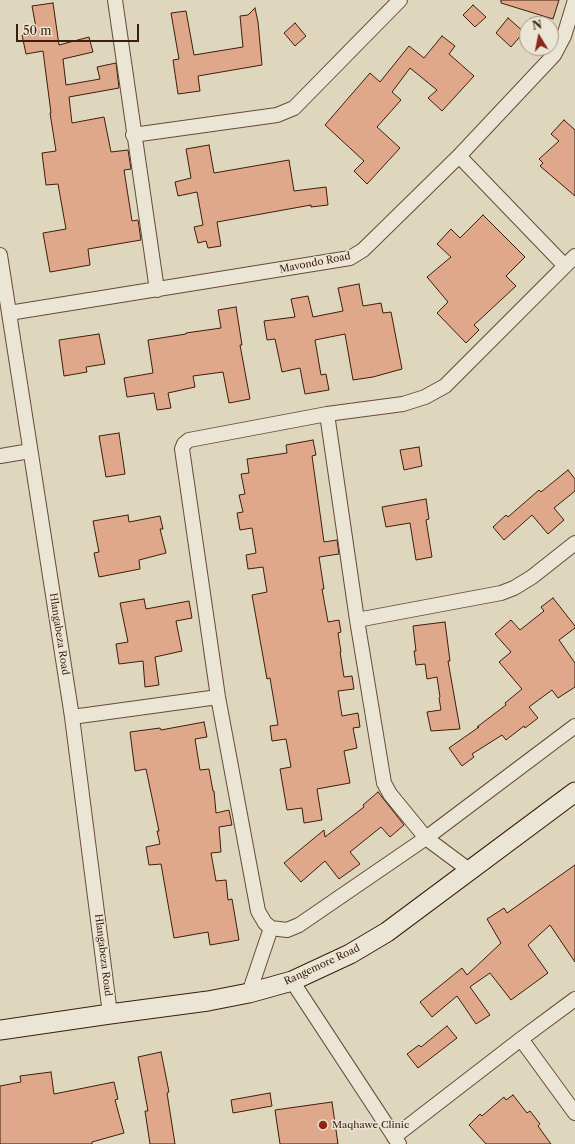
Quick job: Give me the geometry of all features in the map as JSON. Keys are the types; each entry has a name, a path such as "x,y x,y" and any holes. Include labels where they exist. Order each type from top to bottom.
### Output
{"street":[{"path":"115,0 157,290"},
{"path":"134,135 278,115 294,108 400,0"},
{"name":"Mavondo Road","path":"8,313 350,258 363,250 459,156 554,55 564,36 575,0"},
{"path":"459,156 570,261 445,386 425,397 403,404 327,414 189,440 184,444 182,449 218,697 258,911 265,923 271,928 287,930 299,925 426,838 575,726"},
{"name":"Hlangabeza Road","path":"0,255 72,717 110,1014"},
{"path":"327,414 357,620 384,783 390,794 426,838 470,870"},
{"path":"0,456 30,451"},
{"path":"357,620 482,598 501,593 514,588 532,577 575,543"},
{"path":"72,717 218,697"},
{"name":"Rangemore Road","path":"0,1030 208,1001 249,993 292,981 350,954 386,932 575,792"},
{"path":"249,993 271,928"},
{"path":"292,981 397,1141 520,1039 575,999"},
{"path":"520,1039 575,1113"}],"building":[{"path":"501,0 559,0 554,16 543,16 501,3"},
{"path":"53,3 59,45 89,37 93,52 63,59 66,85 100,79 97,67 116,63 119,88 69,97 72,123 104,117 111,152 128,150 131,169 124,170 132,221 138,220 141,240 88,249 90,265 50,272 43,233 66,229 58,184 46,185 42,153 56,151 43,51 26,54 22,35 37,33 32,6"},
{"path":"473,5 486,17 475,27 463,15"},
{"path":"255,8 258,22 262,65 198,76 200,91 178,94 173,60 179,59 171,13 186,11 194,55 243,47 240,16 248,15"},
{"path":"508,18 519,28 519,38 511,47 496,33"},
{"path":"295,23 306,36 295,46 284,33"},
{"path":"442,36 455,46 449,54 474,76 442,111 428,98 437,90 410,68 392,92 401,100 377,127 400,148 367,184 354,171 364,161 325,125 370,73 380,82 409,46 424,58"},
{"path":"564,120 575,130 575,196 540,166 543,163 539,159 559,141 551,134"},
{"path":"209,145 214,173 289,160 294,191 326,187 328,205 311,207 311,205 217,222 221,246 208,248 206,241 198,243 194,227 203,225 197,192 178,196 175,182 191,178 186,149"},
{"path":"483,215 525,257 506,276 516,286 474,325 479,330 466,343 437,313 448,302 427,277 451,257 437,244 451,229 460,238"},
{"path":"359,284 363,306 381,303 383,313 391,312 402,369 373,377 353,380 345,334 315,340 321,375 326,374 329,390 305,394 300,368 282,372 275,339 267,340 264,321 295,317 291,299 308,296 313,317 343,311 338,288"},
{"path":"236,307 242,345 240,345 250,399 229,403 223,372 193,376 195,387 168,393 171,408 157,410 154,393 127,397 124,378 153,373 148,340 221,328 218,310"},
{"path":"99,334 105,364 86,367 87,372 64,376 59,340"},
{"path":"119,433 125,474 106,477 99,436"},
{"path":"313,440 316,455 312,456 324,542 337,540 339,554 319,557 324,589 322,589 328,622 339,620 341,632 338,633 344,677 352,676 354,689 338,691 342,716 358,713 360,727 353,728 357,748 344,751 350,783 317,789 322,820 304,823 302,808 287,810 280,769 291,767 286,739 272,741 270,726 278,725 270,678 267,679 252,595 267,592 263,567 248,569 246,555 256,553 252,528 240,530 237,513 243,512 239,495 245,494 241,474 249,473 247,459 287,453 286,445"},
{"path":"419,447 422,466 404,470 400,450"},
{"path":"568,470 575,479 575,491 554,508 564,520 548,534 532,515 504,540 493,527 506,515 508,517 539,490 541,492"},
{"path":"426,499 429,519 426,520 432,557 416,560 410,523 386,527 382,507"},
{"path":"128,515 129,522 160,516 163,529 160,529 166,553 139,560 140,569 99,577 94,553 99,552 93,521"},
{"path":"553,598 575,626 575,628 559,640 575,663 575,687 558,698 552,690 529,707 538,718 525,728 524,726 506,740 502,735 472,754 474,757 462,766 449,748 479,727 477,727 506,705 505,703 522,689 499,662 511,652 495,634 511,620 520,630 544,611 541,607"},
{"path":"144,599 146,609 189,601 192,618 176,621 182,651 155,657 159,685 145,687 143,661 119,664 116,644 128,642 120,603"},
{"path":"445,622 450,661 448,661 460,729 431,731 427,712 441,710 437,677 427,679 425,664 416,665 413,626"},
{"path":"204,722 207,737 195,739 200,770 209,769 214,791 216,813 229,810 232,825 219,827 221,852 211,853 216,881 226,880 228,900 232,899 239,940 210,945 208,932 174,938 161,864 149,865 146,847 160,844 157,831 159,831 146,769 135,771 130,732 160,728 161,730"},
{"path":"378,792 404,825 390,837 381,827 350,852 360,864 339,879 325,861 301,882 284,863 324,830 325,837 364,807 363,805"},
{"path":"575,865 575,962 550,925 528,945 548,973 511,1000 490,973 474,984 470,987 490,1015 476,1024 457,996 432,1017 420,1002 462,968 467,975 501,943 487,919 504,908 507,913"},
{"path":"447,1026 457,1038 418,1068 407,1054 419,1045 421,1047"},
{"path":"161,1052 169,1092 167,1093 175,1144 150,1144 145,1111 148,1111 138,1057"},
{"path":"51,1072 54,1094 114,1082 118,1099 115,1100 124,1133 92,1142 92,1144 0,1144 0,1086 21,1082 20,1076"},
{"path":"270,1093 272,1106 233,1113 231,1100"},
{"path":"513,1095 527,1113 530,1111 540,1124 538,1126 551,1144 486,1144 469,1125 480,1114 482,1116 504,1097 506,1100"},
{"name":"Maqhawe Clinic","path":"332,1102 338,1144 280,1144 275,1110"}],"place":[{"name":"Maqhawe Clinic","path":"323,1125"}]}
